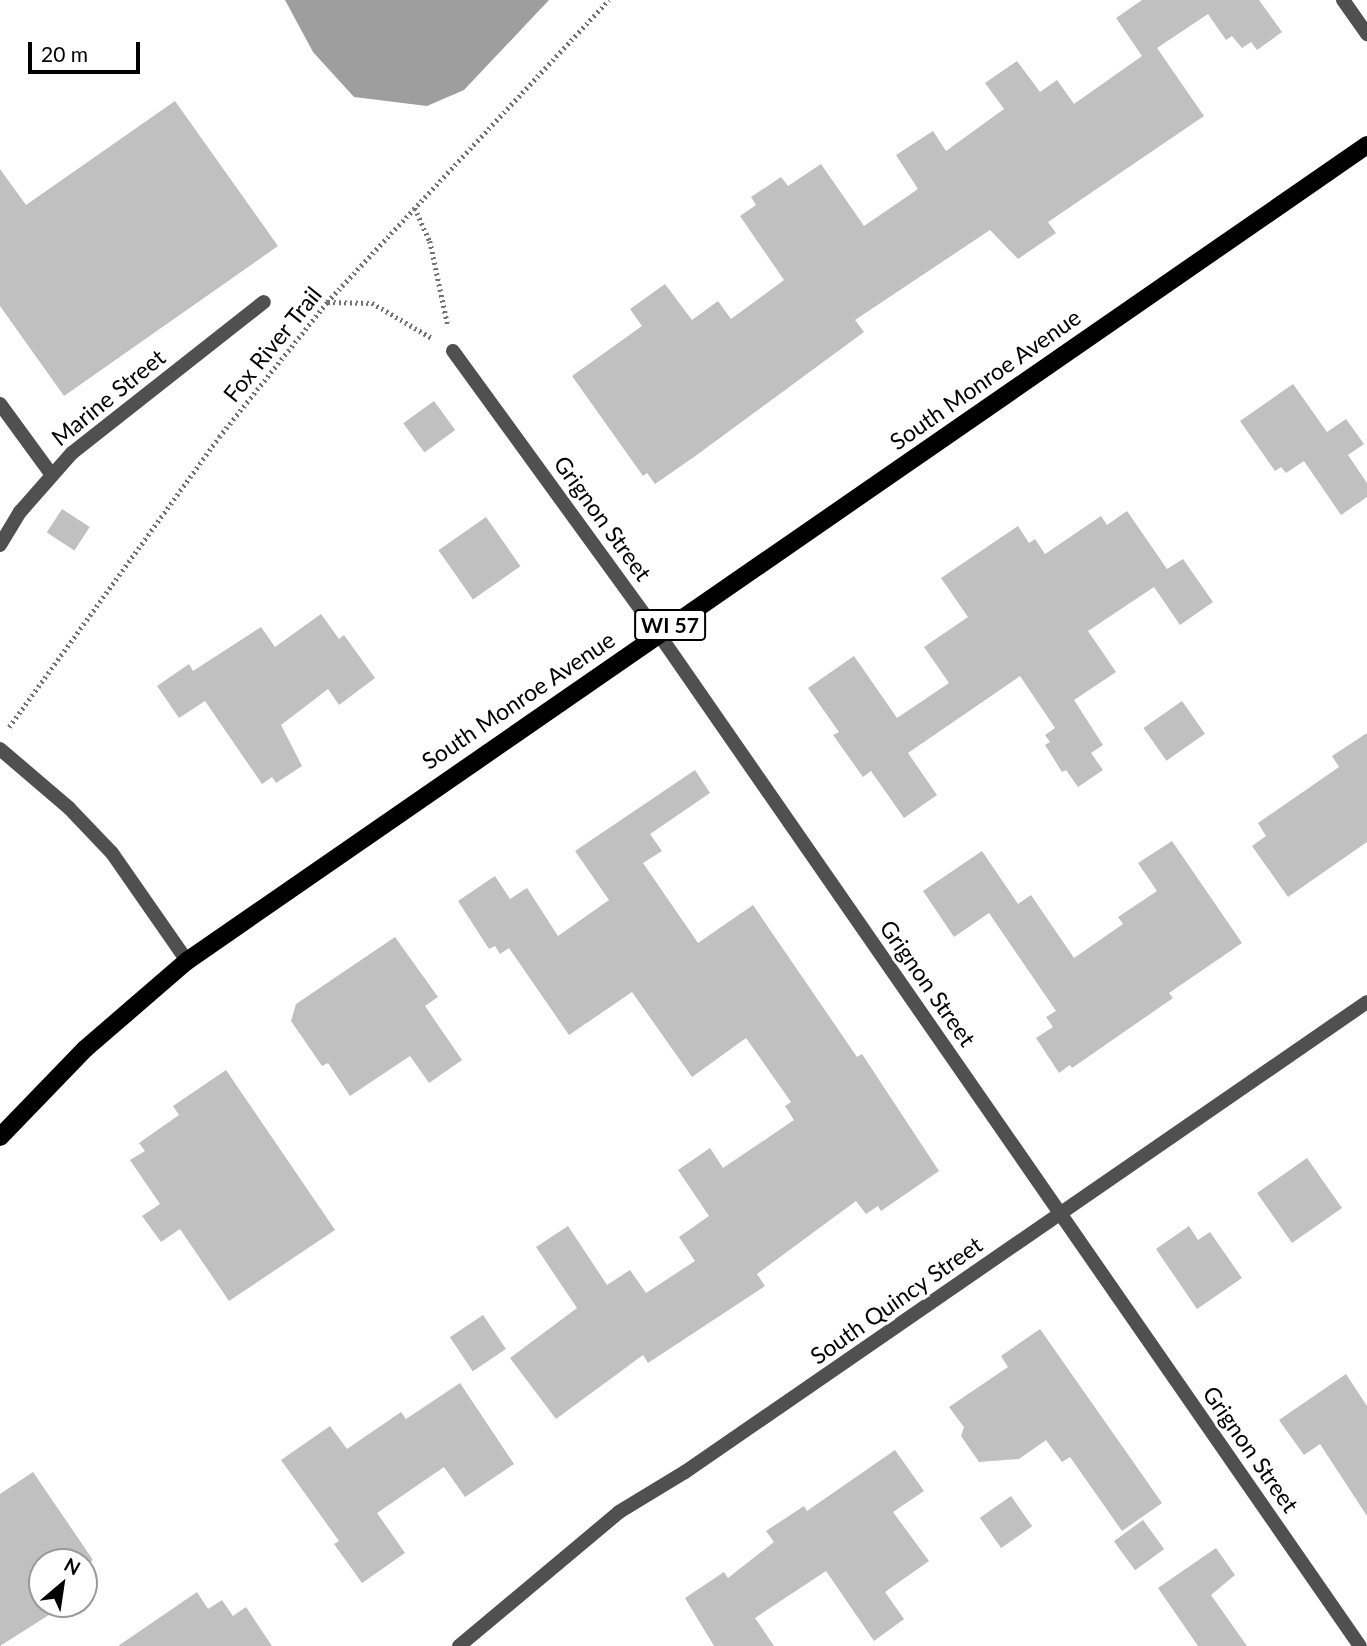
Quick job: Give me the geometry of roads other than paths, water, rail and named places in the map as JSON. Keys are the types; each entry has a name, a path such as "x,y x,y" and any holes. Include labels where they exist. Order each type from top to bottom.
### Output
{"main road":[{"name":"South Monroe Avenue","path":"0,1137 85,1049 187,961 1367,145"}],"street":[{"path":"1343,0 1367,34"},
{"name":"Marine Street","path":"0,545 20,512 72,453 264,302"},
{"name":"Grignon Street","path":"453,351 658,633 1360,1646"},
{"path":"0,404 52,475"},
{"path":"0,749 69,808 112,853 187,961"},
{"name":"South Quincy Street","path":"459,1646 619,1512 685,1472 1367,1002"}]}
